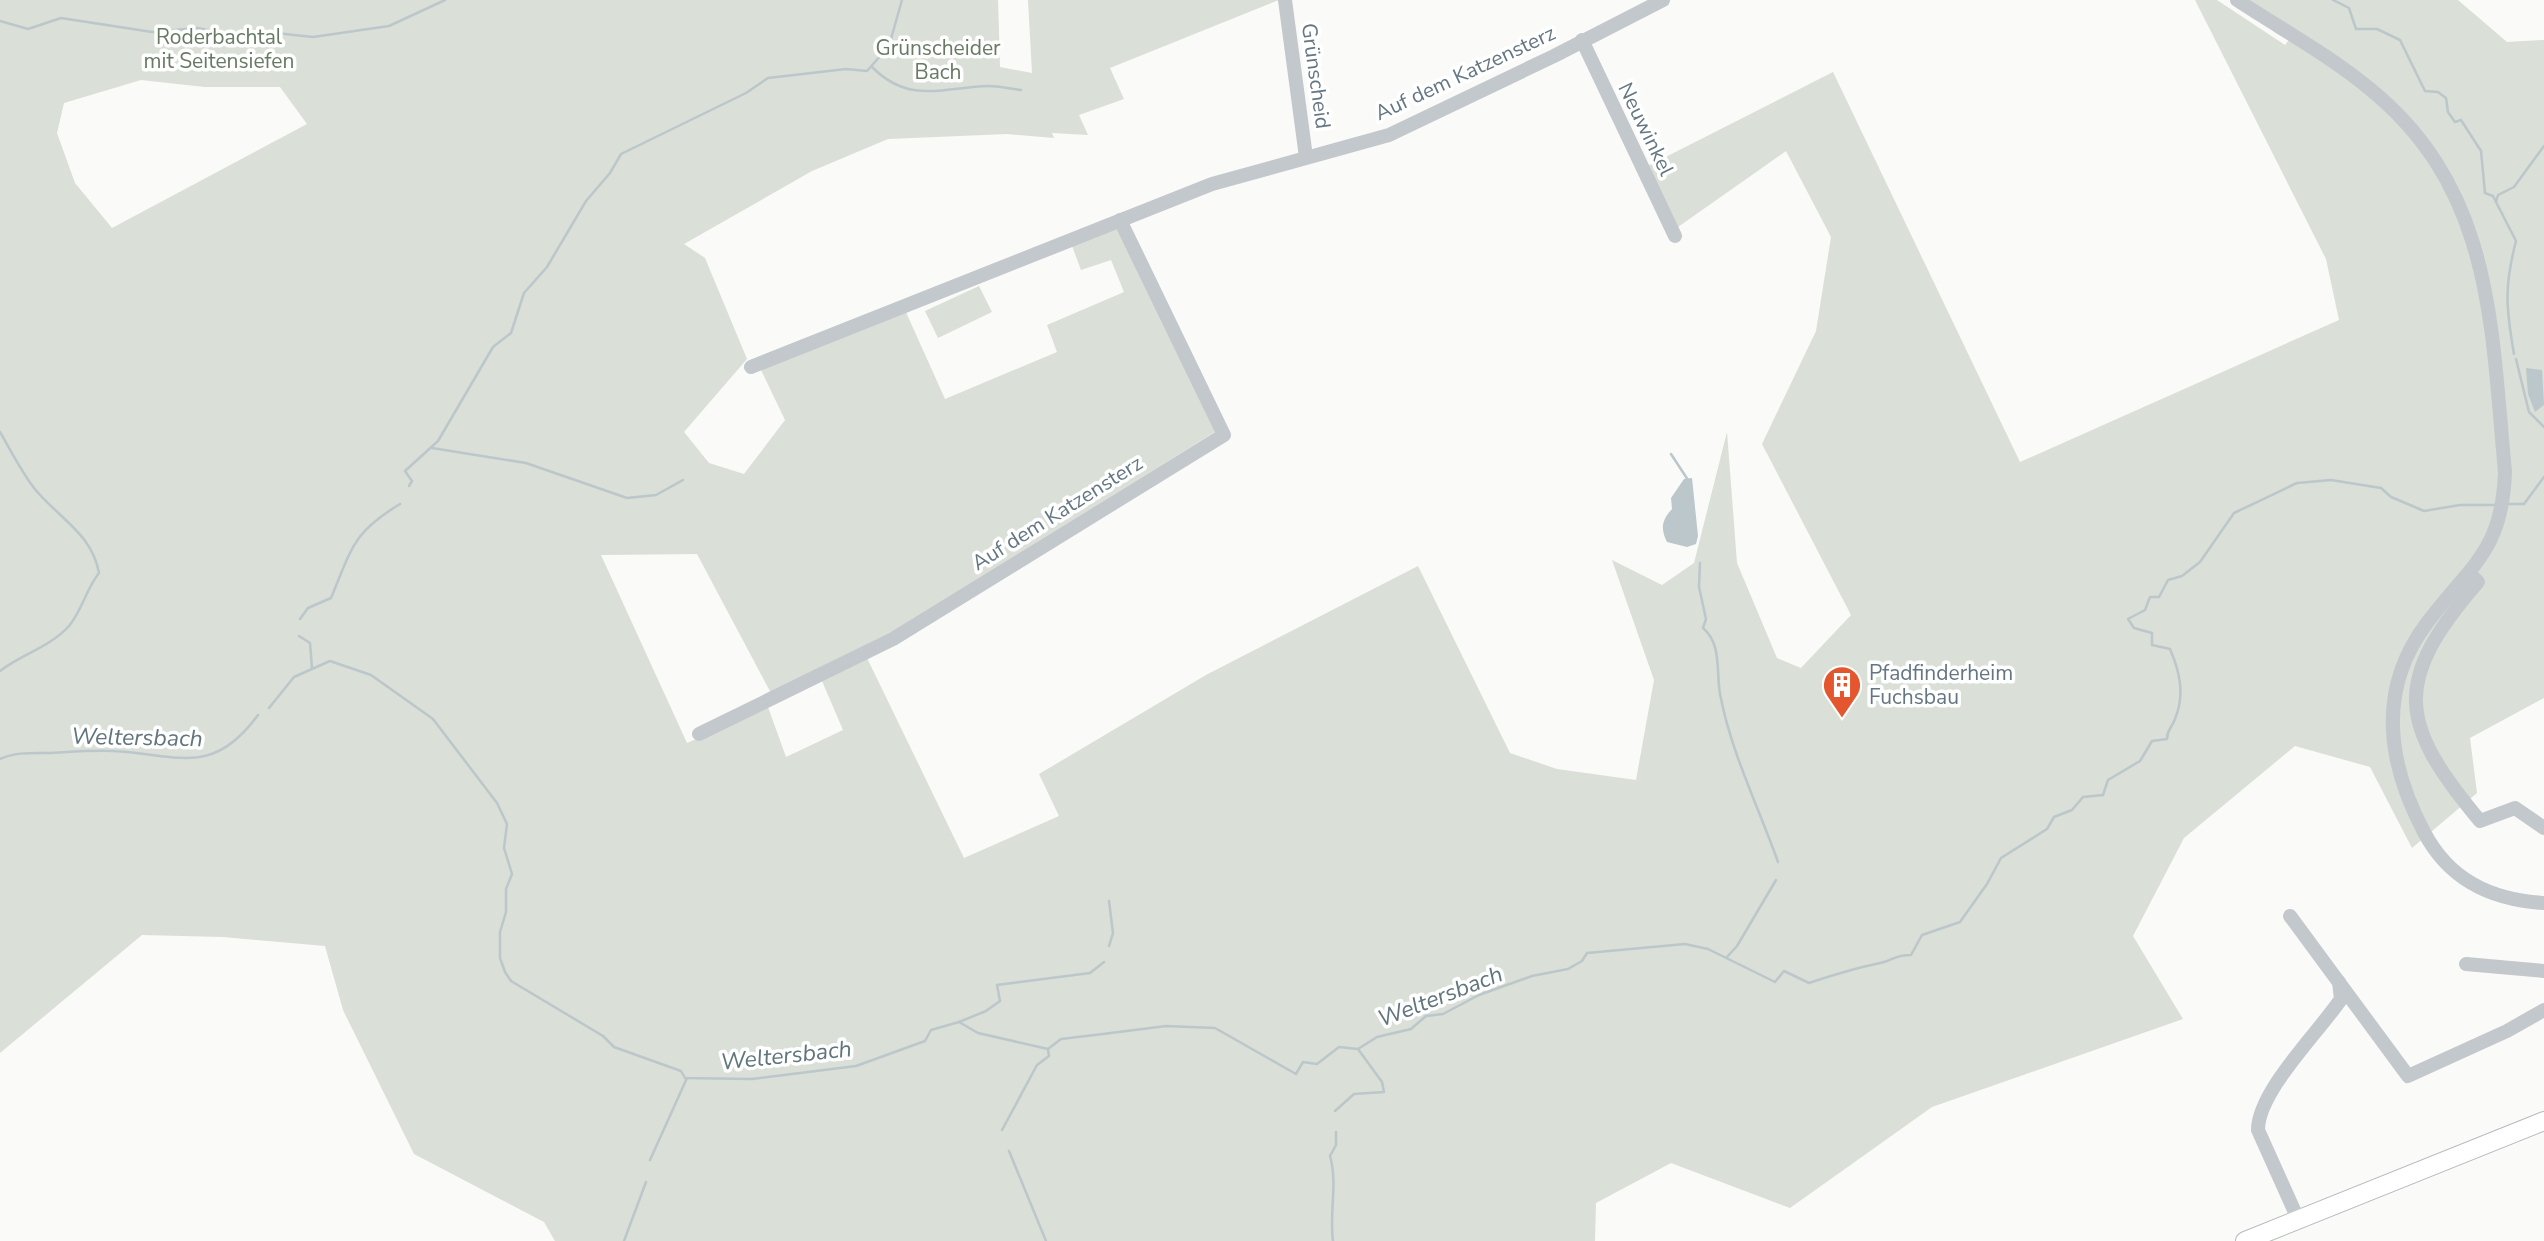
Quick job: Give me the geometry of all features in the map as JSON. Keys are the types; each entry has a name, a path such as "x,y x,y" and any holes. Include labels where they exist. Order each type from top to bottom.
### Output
{"main road":[{"path":"2245,1241 2544,1121"}],"street":[{"name":"Grünscheid","path":"1285,0 1306,157"},
{"name":"Auf dem Katzensterz","path":"751,367 1212,184 1389,135 1663,0"},
{"path":"2237,0 2370,88 2409,125 2448,179 2474,240 2487,302 2505,472 2503,496 2488,549 2470,574 2428,621 2402,662 2393,705 2392,733 2400,774 2413,812 2430,844 2463,880 2488,894 2519,902 2544,903"},
{"name":"Neuwinkel","path":"1582,40 1675,236"},
{"name":"Auf dem Katzensterz","path":"699,734 893,639 1224,435 1120,220"},
{"path":"2470,574 2477,582 2446,619 2424,657 2417,685 2416,720 2442,772 2480,821 2515,808 2544,828"},
{"path":"2290,916 2407,1076 2507,1031 2544,1010"},
{"path":"2466,964 2544,971"},
{"path":"2298,1219 2258,1130 2258,1117 2275,1088 2341,999 2338,980"}],"green space":[{"name":"Roderbachtal mit Seitensiefen","path":"0,0 998,0 1000,67 1032,73 1028,0 1279,0 1110,68 1124,99 1079,115 1088,135 1052,133 1054,138 1007,134 888,139 812,171 684,244 705,258 747,359 684,432 709,463 744,474 785,420 761,370 905,310 945,399 1057,352 1047,325 1124,292 1111,260 1081,270 1071,243 1118,225 1215,432 884,637 772,695 697,554 601,555 687,743 768,707 786,757 843,730 822,681 867,658 964,858 1059,816 1039,774 1206,675 1418,566 1510,753 1557,769 1636,780 1654,680 1612,560 1662,585 1694,563 1727,432 1737,563 1777,658 1801,668 1851,615 1762,444 1816,331 1831,237 1786,151 1678,227 1644,168 1833,72 2020,462 2339,320 2326,259 2195,0 2217,0 2285,45 2294,33 2246,0 2458,0 2507,42 2544,40 2544,698 2470,738 2477,793 2412,848 2370,767 2295,746 2184,838 2133,936 2183,1019 1932,1107 1790,1208 1671,1163 1596,1203 1595,1241 555,1241 544,1222 414,1154 343,1010 325,946 223,937 142,935 0,1053","holes":["141,80 205,87 280,87 307,124 112,228 75,183 57,133 64,103"]},
{"path":"979,286 992,312 938,338 925,311"}],"shaded area":[{"path":"2526,368 2542,370 2544,405 2535,412 2528,394"},
{"path":"1692,478 1698,536 1696,544 1687,547 1667,542 1663,524 1672,509 1671,498 1684,479"}],"waterway":[{"path":"0,21 28,29 61,18 152,32 197,28 233,35 248,30 313,37 389,26 445,0"},
{"name":"Grünscheider Bach","path":"409,486 412,481 405,471 438,441 493,347 511,333 524,293 547,267 586,201 610,173 621,154 746,93 768,78 846,69 867,71 889,46 902,0"},
{"path":"2333,0 2349,8 2356,29 2377,29 2400,40 2425,91 2438,92 2446,98 2448,112 2455,122 2461,120 2481,151 2485,193 2493,196 2516,241 2508,298 2514,354"},
{"path":"872,67 886,79 914,90 989,86 1021,90"},
{"path":"2496,202 2498,195 2514,187 2544,146"},
{"path":"2516,359 2529,412 2544,427"},
{"path":"0,432 34,488 89,547 99,573 69,626 53,640 0,671"},
{"path":"432,448 526,463 627,498 656,495 683,480"},
{"path":"1671,454 1688,480"},
{"name":"Weltersbach","path":"2505,504 2524,504 2544,477"},
{"name":"Weltersbach","path":"269,708 294,677 330,661 371,675 433,719 497,803 507,824 504,848 512,874 506,889 506,912 500,932 500,958 511,981 603,1036 614,1047 681,1071 685,1078 752,1079 856,1066 925,1041 931,1030 959,1022 978,1033 1048,1049 1061,1039 1166,1026 1215,1028 1296,1074 1303,1062 1317,1064 1339,1047 1358,1049 1377,1037 1411,1029 1426,1016 1443,1014 1479,995 1532,976 1568,969 1582,961 1587,953 1685,944 1708,949 1775,982 1784,971 1809,983 1911,955 1922,935 1960,922 1987,884 2001,858 2047,829 2054,817 2072,810 2083,797 2103,795 2108,780 2140,761 2152,741 2167,739 2180,701 2176,666 2170,649 2152,645 2152,633 2134,628 2128,619 2145,610 2150,597 2159,597 2168,580 2182,576 2200,562 2234,513 2297,483 2331,480 2381,488 2391,497 2424,511 2460,505 2495,505"},
{"name":"Grünscheider Bach","path":"300,619 308,608 331,598 355,543 372,524 400,504"},
{"path":"1700,563 1699,587 1706,619 1703,628 1709,634 1716,650 1725,716 1738,758 1778,862"},
{"name":"Grünscheider Bach","path":"299,636 310,643 312,668"},
{"name":"Weltersbach","path":"0,759 23,753 97,751 193,758 225,748 241,735 258,715"},
{"path":"1727,957 1737,946 1776,880"},
{"path":"1109,901 1113,933 1109,946"},
{"path":"959,1022 986,1011 1000,1001 997,985 1090,973 1104,962"},
{"path":"1335,1111 1354,1094 1384,1092 1382,1082 1358,1049"},
{"path":"1002,1130 1037,1065 1049,1056 1048,1050"},
{"path":"650,1160 687,1078"},
{"path":"1333,1241 1333,1177 1330,1156 1336,1145 1336,1132"},
{"path":"1009,1151 1046,1241"},
{"path":"624,1241 646,1182"}],"place":[{"name":"Pfadfinderheim Fuchsbau","path":"1842,719"}]}
